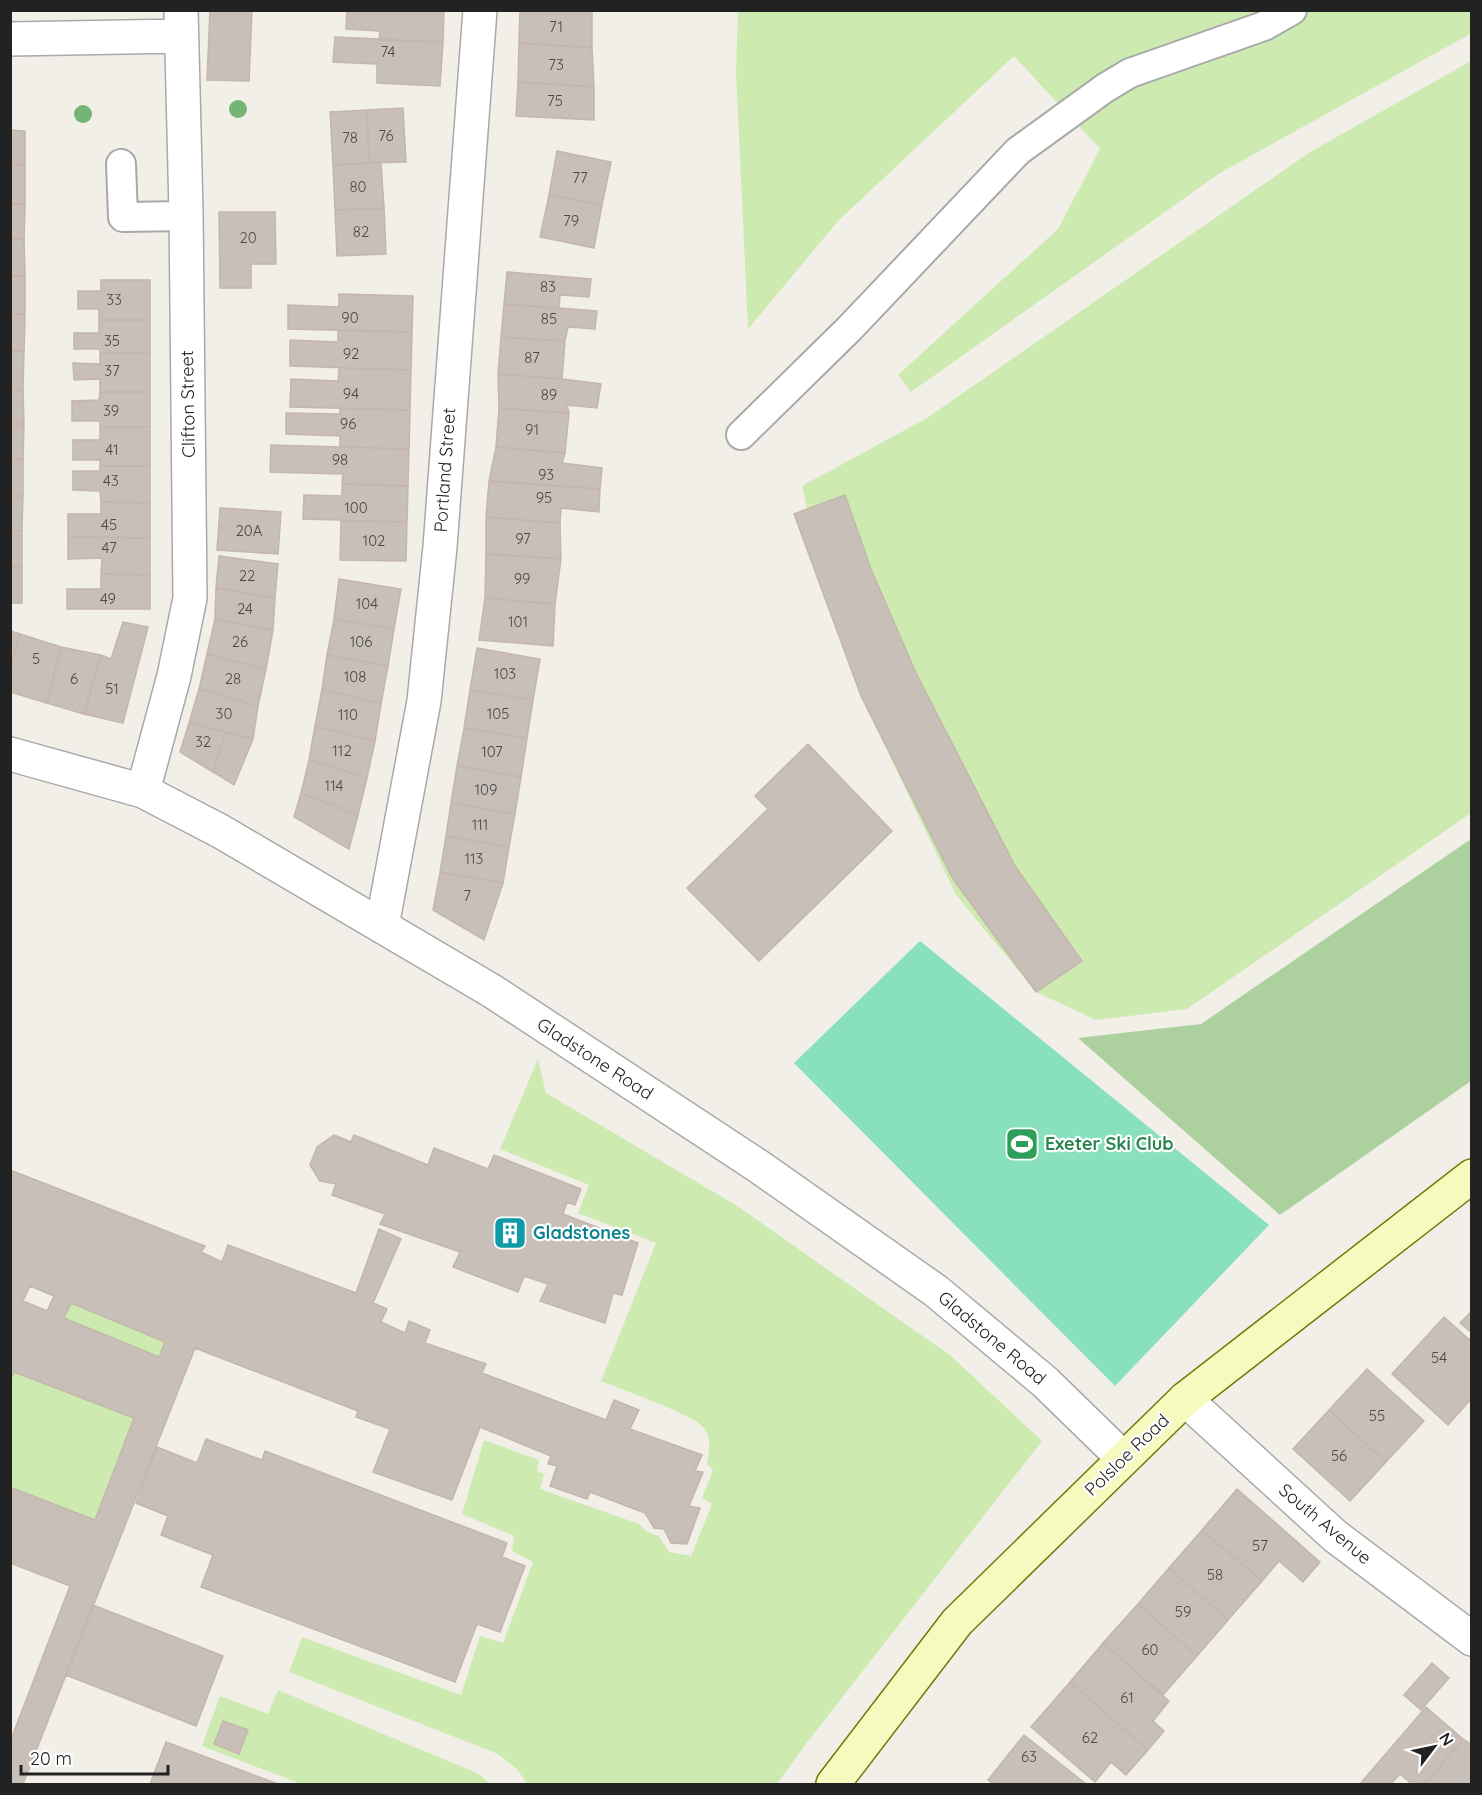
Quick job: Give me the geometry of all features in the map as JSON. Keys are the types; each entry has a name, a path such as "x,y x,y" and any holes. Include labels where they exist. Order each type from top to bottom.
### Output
{"street":[{"name":"Portland Street","path":"382,926 424,701 440,547 480,10"},
{"path":"10,39 181,23"},
{"name":"Clifton Street","path":"143,791 174,676 190,598 186,216 181,23"},
{"name":"Gladstone Road","path":"10,754 143,791 220,831 492,991 758,1166 936,1291 1045,1382 1124,1458"},
{"name":"Polsloe Road","path":"833,1785 957,1622 1185,1399 1472,1176"},
{"name":"South Avenue","path":"1185,1399 1335,1536 1472,1640"}],"lane":[{"path":"741,435 849,329 1018,151 1105,88 1130,73 1264,26 1292,10"},
{"path":"121,164 123,217 186,216"}],"green space":[{"path":"1471,10 1472,33 1220,173 911,392 898,375 1058,229 1100,149 1014,56 838,221 748,329 736,73 738,11"},
{"path":"1471,61 1471,813 1187,1009 1096,1020 1036,992 956,895 861,696 825,590 802,486 927,418 1310,152"},
{"path":"1471,839 1471,1081 1280,1215 1078,1038 1201,1024"},
{"name":"Exeter Ski Club","path":"920,941 1269,1225 1115,1386 794,1063"},
{"path":"538,1059 546,1093 739,1207 950,1355 1042,1441 777,1784 527,1784 517,1769 498,1754 289,1672 302,1637 461,1695 480,1636 503,1643 533,1562 512,1551 514,1536 462,1514 484,1440 539,1460 537,1471 544,1474 540,1489 639,1524 647,1532 659,1536 669,1552 691,1556 712,1504 702,1498 713,1470 707,1464 709,1446 707,1432 687,1416 601,1381 656,1243 578,1213 589,1185 500,1149"},
{"path":"71,1303 165,1342 159,1357 64,1318"},
{"path":"14,1372 134,1418 95,1520 11,1487 10,1381"},
{"path":"278,1690 477,1773 491,1784 301,1784 202,1746 220,1696 268,1714"}],"building":[{"path":"210,10 252,10 249,81 207,80"},
{"path":"347,10 444,10 443,42 379,40 380,31 346,29"},
{"path":"520,10 592,10 592,48 519,43"},
{"path":"335,37 443,42 440,86 377,83 377,64 333,62"},
{"path":"519,43 592,48 594,87 518,82"},
{"path":"518,82 594,87 594,120 516,116"},
{"path":"403,108 406,162 369,163 367,110"},
{"path":"367,110 369,163 333,165 330,112"},
{"path":"10,130 25,131 25,165 10,165"},
{"path":"557,151 611,162 602,205 549,195"},
{"path":"381,163 384,208 335,210 333,165"},
{"path":"10,165 25,165 25,204 10,204"},
{"path":"549,195 602,205 594,248 540,237"},
{"path":"10,204 25,204 24,239 10,239"},
{"path":"384,208 386,254 337,256 335,210"},
{"path":"219,212 275,212 276,264 251,264 251,288 220,288"},
{"path":"10,239 24,239 25,276 10,276"},
{"path":"507,272 591,279 589,297 560,295 559,309 504,304"},
{"path":"10,276 25,276 25,314 10,314"},
{"path":"101,280 150,280 150,320 99,320 99,309 78,309 78,291 101,291"},
{"path":"339,294 413,296 412,332 288,329 288,305 339,307"},
{"path":"504,304 597,311 595,329 568,327 565,341 501,337"},
{"path":"10,314 25,314 24,351 10,351"},
{"path":"99,320 150,320 150,353 100,353 100,349 74,349 74,333 99,333"},
{"path":"338,330 412,332 411,370 290,366 290,340 338,342"},
{"path":"501,337 565,341 562,379 498,374"},
{"path":"10,351 24,351 23,390 10,390"},
{"path":"100,353 150,353 150,392 100,392 100,379 74,380 73,363 100,364"},
{"path":"339,368 411,370 410,410 290,407 291,379 338,381"},
{"path":"498,374 601,384 597,408 567,405 569,413 499,408"},
{"path":"10,390 23,390 24,424 10,424"},
{"path":"100,392 150,392 150,427 100,427 100,421 72,421 72,401 99,400"},
{"path":"340,408 410,410 409,449 340,447 340,436 286,434 286,413 340,414"},
{"path":"499,408 569,413 565,453 496,447"},
{"path":"10,424 24,424 23,459 10,459"},
{"path":"100,427 150,427 150,466 100,466 100,460 73,460 73,440 100,440"},
{"path":"271,445 409,449 408,486 342,484 343,474 270,472"},
{"path":"496,447 565,453 562,463 602,468 600,489 489,481"},
{"path":"10,459 23,459 23,496 10,496"},
{"path":"100,466 150,466 150,503 101,502 100,491 73,490 73,471 100,471"},
{"path":"489,481 600,489 599,512 561,508 560,523 486,517"},
{"path":"342,484 408,486 407,522 303,519 304,495 342,496"},
{"path":"845,495 871,569 916,673 1015,866 1082,961 1036,992 953,879 861,696 794,514"},
{"path":"10,496 23,496 22,531 10,531"},
{"path":"101,502 150,503 150,538 68,537 68,514 101,514"},
{"path":"220,508 281,512 278,554 217,550"},
{"path":"486,517 560,523 561,559 486,554"},
{"path":"341,521 407,522 406,561 340,560"},
{"path":"10,531 22,531 22,567 10,567"},
{"path":"68,537 150,538 150,575 101,574 102,558 68,559"},
{"path":"486,554 561,559 555,604 485,598"},
{"path":"219,556 278,564 275,598 216,588"},
{"path":"10,567 22,567 22,603 10,603"},
{"path":"101,574 150,575 150,609 67,609 67,589 101,589"},
{"path":"339,579 401,589 394,629 334,619"},
{"path":"216,588 275,598 273,630 215,619"},
{"path":"485,598 555,604 553,646 479,640"},
{"path":"215,619 273,630 266,669 207,654"},
{"path":"334,619 394,629 388,666 327,655"},
{"path":"123,622 148,627 123,723 84,714 101,655 111,659"},
{"path":"10,631 20,634 10,671"},
{"path":"20,634 61,647 47,703 10,692 10,671"},
{"path":"61,647 101,655 84,714 47,703"},
{"path":"477,648 540,659 533,700 470,690"},
{"path":"207,654 266,669 258,706 199,689"},
{"path":"327,655 388,666 381,704 322,689"},
{"path":"199,689 258,706 253,739 189,723"},
{"path":"322,689 381,704 375,741 315,726"},
{"path":"470,690 533,700 527,738 464,728"},
{"path":"189,723 226,732 213,772 180,752"},
{"path":"315,726 375,741 367,778 309,760"},
{"path":"464,728 527,738 521,777 457,766"},
{"path":"226,732 253,739 234,785 213,772"},
{"path":"808,744 892,831 759,961 687,888 768,809 755,796"},
{"path":"309,760 367,778 358,815 301,793"},
{"path":"457,766 521,777 515,814 451,803"},
{"path":"301,793 358,815 349,849 294,817"},
{"path":"451,803 515,814 509,847 446,836"},
{"path":"446,836 509,847 503,883 440,872"},
{"path":"440,872 503,883 484,940 433,910"},
{"name":"Gladstones","path":"334,1135 351,1142 354,1135 428,1165 434,1148 488,1169 494,1155 581,1189 575,1205 567,1202 563,1214 638,1243 622,1295 613,1293 605,1323 540,1301 548,1284 524,1276 518,1292 453,1267 460,1252 380,1224 385,1214 332,1195 336,1184 320,1181 310,1165 317,1147"},
{"path":"10,1170 205,1246 201,1252 222,1262 228,1245 356,1293 379,1229 401,1239 373,1303 387,1309 381,1322 405,1333 409,1321 430,1330 425,1343 486,1364 482,1373 606,1420 614,1400 639,1410 630,1429 702,1455 695,1471 703,1472 689,1506 700,1508 687,1544 671,1543 664,1529 654,1528 645,1513 590,1492 587,1499 550,1486 557,1466 548,1464 551,1456 480,1427 452,1500 373,1472 390,1429 356,1417 358,1411 195,1348 23,1784 10,1784 10,1742 70,1586 10,1563 10,1487 95,1520 134,1418 14,1372 10,1381","holes":["30,1286 54,1296 47,1311 23,1301","71,1303 165,1342 159,1357 64,1318"]},
{"path":"1472,1311 1472,1333 1460,1323"},
{"path":"1444,1317 1472,1342 1472,1398 1448,1425 1392,1374"},
{"path":"1367,1369 1424,1421 1386,1462 1329,1410"},
{"path":"1329,1410 1386,1462 1350,1501 1293,1449"},
{"path":"206,1439 262,1460 265,1451 507,1543 502,1557 525,1566 500,1632 477,1624 455,1682 201,1587 213,1555 161,1535 168,1516 136,1503 157,1447 197,1463"},
{"path":"1237,1489 1320,1562 1303,1582 1279,1561 1262,1581 1202,1530"},
{"path":"1202,1530 1262,1581 1228,1620 1169,1568"},
{"path":"1169,1568 1228,1620 1197,1656 1138,1604"},
{"path":"1138,1604 1197,1656 1163,1695 1103,1643"},
{"path":"93,1605 223,1656 196,1726 66,1675"},
{"path":"1103,1643 1169,1701 1153,1721 1164,1731 1148,1750 1070,1682"},
{"path":"1432,1663 1449,1678 1421,1710 1404,1695"},
{"path":"1070,1682 1148,1750 1126,1775 1111,1762 1095,1782 1031,1727"},
{"path":"1426,1707 1463,1739 1425,1784 1412,1784 1400,1774 1391,1784 1360,1784"},
{"path":"223,1721 248,1730 239,1754 214,1744"},
{"path":"1024,1735 1086,1784 993,1784 988,1780"},
{"path":"1463,1739 1472,1745 1472,1784 1425,1784"},
{"path":"166,1742 278,1784 150,1784"}],"place":[{"name":"Exeter Ski Club","path":"1022,1144"},
{"name":"Gladstones","path":"510,1233"}]}
